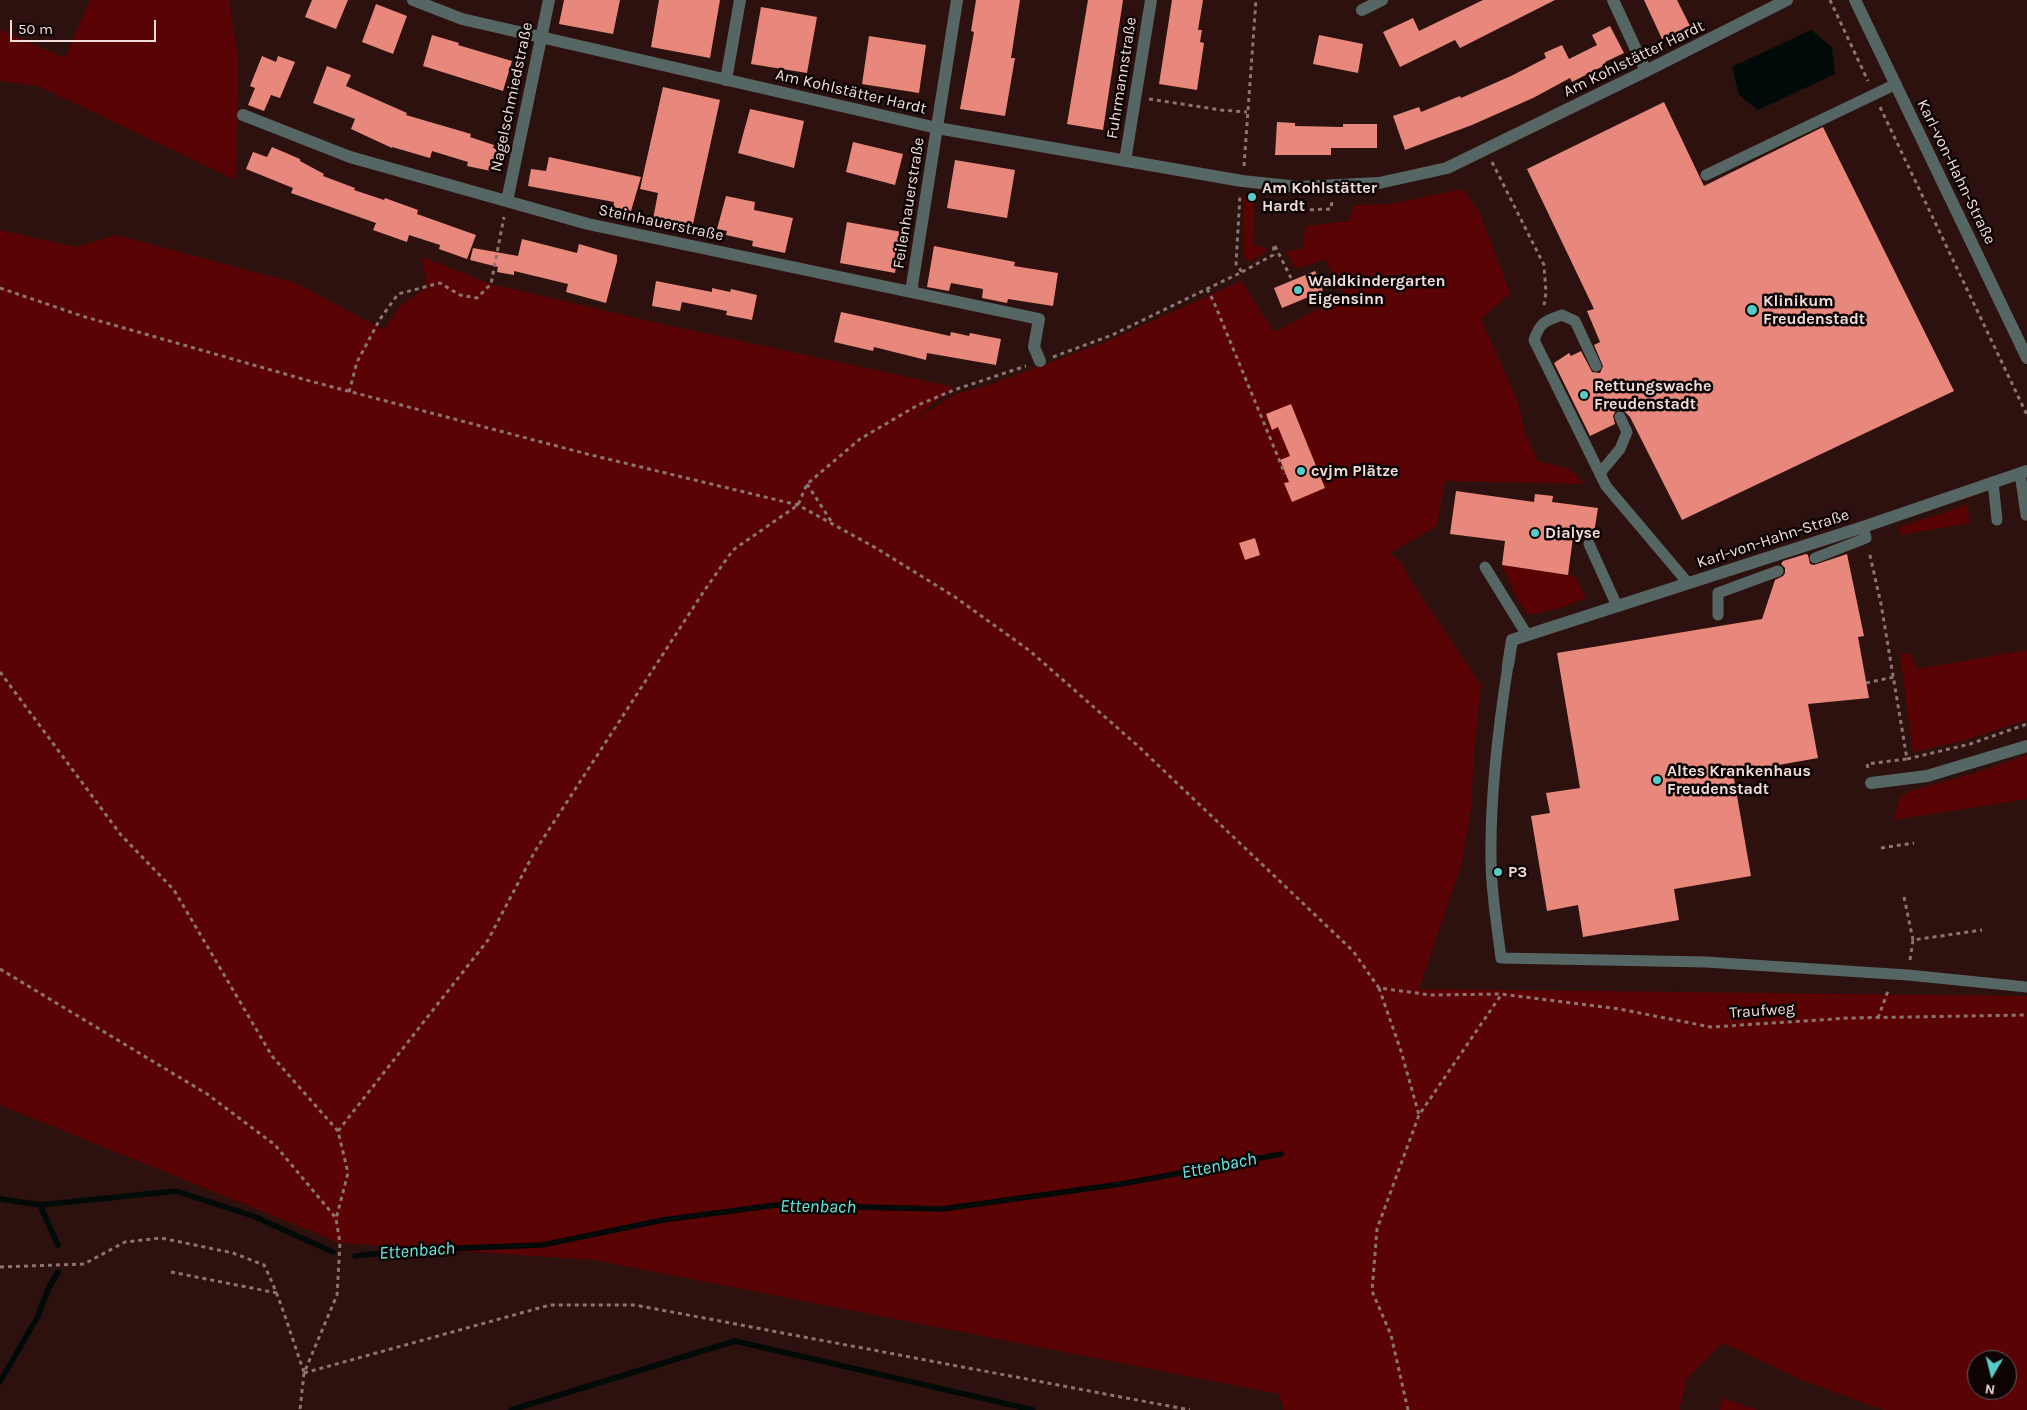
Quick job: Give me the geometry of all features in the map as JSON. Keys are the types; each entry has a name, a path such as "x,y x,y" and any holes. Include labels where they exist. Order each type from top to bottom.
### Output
{"street":[{"name":"Am Kohlstätter Hardt","path":"413,0 462,19 937,128 1242,181 1298,187 1379,183 1447,168 1646,72 1787,0"},
{"name":"Nagelschmiedstraße","path":"507,201 549,0"},
{"path":"726,80 740,0"},
{"name":"Feilenhauerstraße","path":"911,292 957,0"},
{"name":"Fuhrmannstraße","path":"1125,161 1151,0"},
{"path":"1362,10 1382,0"},
{"path":"1613,0 1646,72"},
{"name":"Karl-von-Hahn-Straße","path":"1855,0 2027,358"},
{"name":"Steinhauerstraße","path":"243,115 350,157 588,224 1039,319 1034,347 1040,362"},
{"name":"Karl-von-Hahn-Straße","path":"1508,665 1512,640 1688,583 1865,532 2023,472"},
{"path":"1871,783 1927,776 2027,746"}],"lane":[{"path":"1706,175 1896,84"},
{"path":"1596,366 1575,321 1562,315 1550,319 1539,326 1534,340 1606,486 1688,583"},
{"path":"1600,473 1620,449 1627,432 1620,416"},
{"path":"2023,472 2026,515"},
{"path":"1993,482 1997,520"},
{"path":"1815,558 1865,532"},
{"path":"1589,544 1617,606"},
{"path":"1485,567 1527,636"},
{"path":"1718,615 1718,593 1778,571"},
{"path":"1508,665 1499,722 1494,781 1491,860 1501,958 1706,962 1908,975 2027,987"}],"path":[{"path":"1242,272 1236,264 1256,0"},
{"path":"1830,0 2027,415"},
{"path":"1136,96 1221,110 1247,112"},
{"path":"1486,150 1544,265 1546,293 1539,326"},
{"path":"1278,211 1331,209 1332,185"},
{"path":"349,392 357,362 380,319 398,294 440,283 460,295 477,298 491,284 507,201"},
{"path":"338,1132 488,940 535,851 704,591 733,550 798,505 807,484 860,439 918,405 954,390 1040,362 1112,335 1273,255 1274,246 1291,278"},
{"path":"0,288 82,316 349,392 587,454 798,505 876,548 955,597 1030,651 1138,746 1353,951 1379,988 1401,1050 1420,1115"},
{"path":"1207,289 1285,474"},
{"path":"807,484 833,524"},
{"path":"1865,532 1882,604 1907,759"},
{"path":"0,672 121,835 174,890 272,1056 338,1132 348,1173 336,1219 340,1243 337,1295 304,1373 300,1410"},
{"path":"1866,683 1894,677"},
{"path":"1871,783 1867,764 1907,759 1970,744 2027,724"},
{"path":"1881,848 1914,843"},
{"path":"1878,1018 1890,984 1908,975 1913,940 1904,897"},
{"path":"1913,940 1982,930"},
{"path":"0,969 207,1094 275,1145 336,1219"},
{"name":"Traufweg","path":"1379,988 1431,994 1501,994 1619,1009 1711,1027 1878,1018 2027,1016"},
{"path":"1408,1410 1391,1336 1372,1290 1377,1229 1420,1115 1501,994"},
{"path":"0,1267 84,1264 124,1242 161,1238 233,1253 264,1265 278,1293 285,1321 304,1373"},
{"path":"171,1272 278,1293"},
{"path":"304,1373 550,1304 635,1305 1190,1410"}],"shaded area":[{"path":"90,0 229,0 238,58 236,180 38,86 0,81 0,30 65,58"},
{"path":"1811,30 1832,47 1835,74 1758,110 1739,95 1732,67"},
{"path":"1463,189 1479,211 1510,293 1481,319 1517,399 1525,433 1538,461 1570,469 1584,484 1445,481 1437,526 1390,553 1402,563 1410,580 1481,685 1474,752 1471,809 1462,863 1419,989 2027,996 2027,1410 1883,1410 1802,1380 1723,1343 1687,1378 1679,1410 1284,1410 1279,1394 594,1260 340,1243 0,1105 0,230 76,247 116,235 296,283 384,330 400,306 427,287 422,257 491,284 658,323 954,387 911,422 956,394 992,384 1108,341 1241,281 1274,332 1345,295 1325,259 1296,269 1286,251 1302,249 1306,226 1349,221 1354,205 1390,204"},
{"path":"1243,197 1254,198 1253,246 1266,247 1265,253 1248,262 1244,254"},
{"path":"1967,505 1970,523 1900,535 1900,527"},
{"path":"1502,565 1575,576 1586,598 1560,608 1529,615 1518,600"},
{"path":"2027,650 2027,720 1966,740 1913,752 1900,654 1911,653 1916,669"},
{"path":"2027,755 2027,799 1894,820 1900,797 1910,791 1978,772"},
{"path":"1723,1398 1757,1410 1719,1410"}],"building":[{"path":"312,0 348,0 336,29 305,17"},
{"path":"564,0 620,0 613,34 559,24"},
{"path":"659,0 720,0 710,58 651,47"},
{"path":"976,0 1020,0 1011,58 1015,58 1005,116 960,109 974,32 971,31"},
{"path":"1088,0 1123,0 1103,130 1067,124"},
{"path":"1172,0 1203,0 1198,30 1202,30 1200,42 1204,43 1197,90 1159,84"},
{"path":"1483,0 1555,0 1460,48 1455,40 1400,67 1383,32 1413,18 1419,31"},
{"path":"1644,0 1677,0 1690,26 1662,39"},
{"path":"376,4 407,16 393,54 362,42"},
{"path":"761,7 817,17 807,73 751,64"},
{"path":"1610,26 1624,53 1605,62 1607,64 1572,82 1570,78 1533,98 1472,125 1405,150 1393,116 1419,107 1421,112 1460,96 1461,98 1546,58 1544,53 1562,45 1569,59 1597,45 1592,35"},
{"path":"432,35 512,61 503,91 423,66"},
{"path":"1319,35 1363,44 1358,73 1313,64"},
{"path":"869,36 926,45 919,93 862,84"},
{"path":"262,56 276,62 278,56 295,62 280,98 271,95 264,111 248,105 255,88 250,86"},
{"path":"327,66 351,75 346,86 407,113 406,115 471,134 470,137 494,145 493,148 502,151 496,172 467,166 468,162 432,151 430,158 392,148 351,129 355,119 313,103"},
{"path":"663,87 720,100 693,224 689,223 688,227 653,219 658,193 640,189"},
{"name":"Klinikum Freudenstadt","path":"1664,102 1704,186 1823,127 1954,391 1682,520 1630,417 1624,411 1616,410 1613,416 1615,424 1590,436 1554,363 1569,353 1571,356 1581,351 1592,372 1600,373 1603,366 1594,345 1600,342 1587,311 1594,309 1527,169"},
{"path":"750,109 804,121 794,168 738,153"},
{"path":"1277,122 1295,123 1295,126 1343,127 1343,124 1377,124 1377,148 1331,148 1331,155 1275,155"},
{"path":"853,142 903,154 895,185 846,172"},
{"path":"272,147 300,159 300,161 324,174 323,176 355,188 354,190 384,200 385,198 418,210 417,214 476,235 467,259 439,249 440,245 409,235 407,242 373,230 376,223 291,193 293,188 246,169 253,152 267,157"},
{"path":"549,157 641,177 631,211 613,207 614,202 528,186 531,169 546,171"},
{"path":"955,160 1015,170 1007,218 947,208"},
{"path":"726,196 755,202 754,210 793,218 785,253 752,246 753,241 726,235 727,231 717,229"},
{"path":"847,222 902,232 895,273 840,263"},
{"path":"522,239 577,253 579,244 617,255 606,303 566,292 568,284 514,271 514,275 497,272 498,267 470,260 473,248 518,256"},
{"path":"934,246 1015,262 1014,266 1058,273 1053,306 1008,299 1007,303 982,298 983,289 951,283 949,291 927,287"},
{"name":"Waldkindergarten Eigensinn","path":"1315,271 1323,291 1282,308 1274,288"},
{"path":"656,281 712,292 712,288 730,292 731,289 757,295 752,320 726,315 727,311 682,302 680,311 652,306"},
{"path":"841,312 950,336 951,332 969,336 970,333 1001,339 996,365 927,353 926,360 874,347 873,351 834,342"},
{"path":"1291,404 1325,488 1292,502 1284,483 1289,482 1280,460 1290,456 1278,427 1272,430 1266,414"},
{"name":"Dialyse","path":"1456,491 1534,502 1535,494 1553,496 1552,502 1598,508 1594,533 1574,530 1568,575 1502,565 1505,541 1450,534"},
{"path":"1255,538 1260,555 1245,560 1239,543"},
{"name":"Altes Krankenhaus Freudenstadt","path":"1806,554 1810,564 1814,565 1847,554 1864,636 1858,637 1869,698 1808,704 1818,758 1733,773 1751,876 1674,889 1679,920 1583,937 1578,905 1547,911 1531,816 1550,813 1546,793 1580,788 1557,653 1762,619 1775,580 1785,573 1785,568 1781,564 1783,561"}],"waterway":[{"name":"Ettenbach","path":"355,1256 409,1250 542,1245 663,1220 776,1205 942,1209 1121,1184 1281,1154"},
{"name":"Ettenbach","path":"0,1199 40,1205 176,1191 253,1216 333,1252"},
{"path":"40,1205 58,1245"},
{"path":"0,1382 38,1316 49,1287 58,1272"},
{"path":"511,1410 735,1341 1033,1410"}],"place":[{"name":"Am Kohlstätter Hardt","path":"1252,197"},
{"name":"Waldkindergarten Eigensinn","path":"1298,290"},
{"name":"Klinikum Freudenstadt","path":"1752,310"},
{"name":"Rettungswache Freudenstadt","path":"1584,395"},
{"name":"cvjm Plätze","path":"1301,471"},
{"name":"Dialyse","path":"1535,533"},
{"name":"Altes Krankenhaus Freudenstadt","path":"1657,780"},
{"name":"P3","path":"1498,872"}]}
